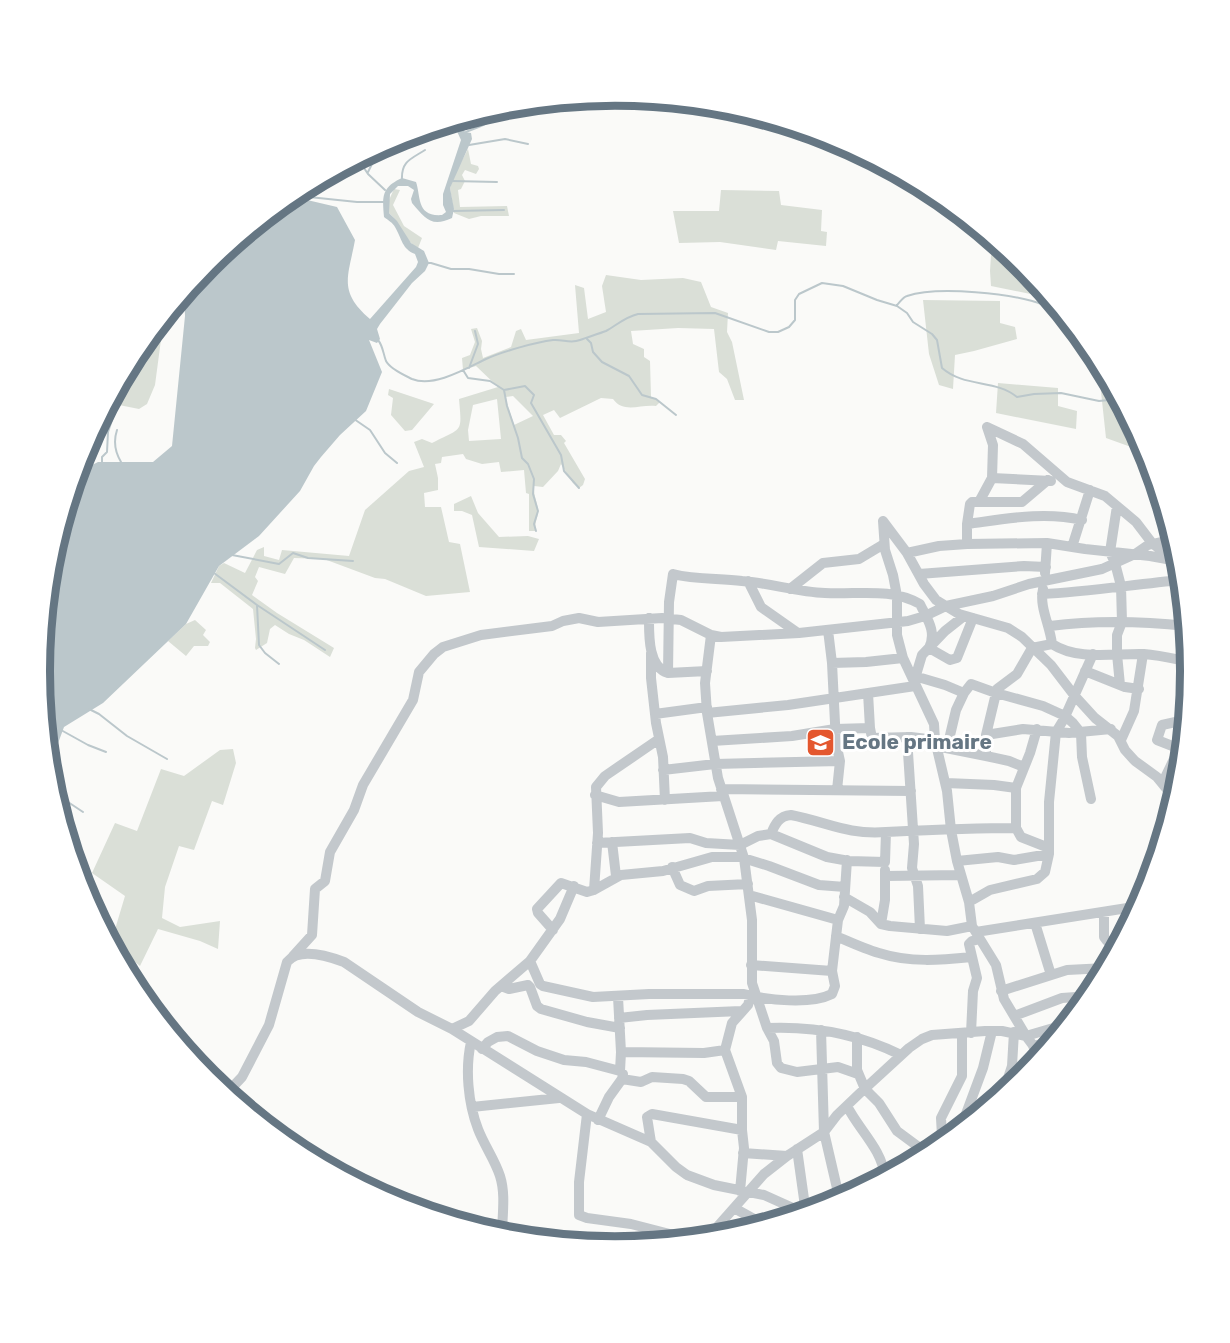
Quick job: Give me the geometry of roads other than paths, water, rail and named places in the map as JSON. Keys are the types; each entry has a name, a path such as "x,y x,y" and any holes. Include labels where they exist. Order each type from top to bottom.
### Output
{"street":[{"path":"979,502 992,478 993,445 987,427 1016,440 1067,482"},
{"path":"992,478 1067,482 1102,494 1136,522 1152,543 1169,556"},
{"path":"967,544 970,503 1022,502 1048,480"},
{"path":"1072,547 1090,490"},
{"path":"1118,506 1110,552 1121,586 1122,622 1118,635 1117,654 1120,685"},
{"path":"967,524 1056,515 1082,520"},
{"path":"1035,1049 1001,991 996,965 976,932 957,861 946,783 933,720 903,658 896,631 897,596 884,544 883,521 907,553 932,596 968,617 1008,628 1022,636 1051,665 1095,718 1112,729 1135,761 1163,782 1168,789"},
{"path":"232,1087 242,1077 269,1025 284,969 312,935 315,889 326,879 330,852 354,810 375,762 413,700 419,672 443,647 481,635 552,626 571,619 681,620 711,635 739,637 898,622 925,616 946,606 993,596 1045,580 1076,576 1102,569 1135,554 1152,543 1165,541"},
{"path":"1047,543 1041,602 1050,626 1052,644"},
{"path":"907,553 939,546 1047,543 1135,554 1170,561"},
{"path":"790,589 823,563 859,559 884,544"},
{"path":"919,574 1024,566 1046,567"},
{"path":"668,673 669,619 674,574 686,577 748,581 828,593 882,592 897,596 920,604 933,632 929,648"},
{"path":"1042,594 1077,592 1173,579"},
{"path":"748,581 761,607 799,633"},
{"path":"929,648 951,660 957,658 968,617"},
{"path":"914,679 920,658 968,617"},
{"path":"649,618 651,678 665,800"},
{"path":"1050,626 1080,622 1178,626"},
{"path":"828,630 835,729 840,761 837,790"},
{"path":"711,635 705,692 707,710 722,793 744,858 752,921 751,965 754,996 774,1041 777,1063 781,1068 797,1072 838,1067 858,1074"},
{"path":"986,756 986,735 996,693 999,686 1017,674 1032,648 1052,644 1070,652 1143,654 1180,660"},
{"path":"651,653 663,672 707,671"},
{"path":"969,902 990,890 1040,878 1045,872 1049,851 1049,802 1056,732 1093,654"},
{"path":"1121,740 1134,711 1143,654"},
{"path":"832,663 874,662 903,658"},
{"path":"1085,671 1120,685 1139,689"},
{"path":"655,714 788,705 868,693 914,679 964,693"},
{"path":"939,745 964,693 971,684 1043,706 1065,716 1081,732 1082,757 1091,799"},
{"path":"868,693 871,736 874,739 908,736 1009,761 1024,767"},
{"path":"1176,747 1157,740 1162,725 1178,721"},
{"path":"712,741 792,736 835,729 870,728"},
{"path":"986,735 1023,729 1056,732 1112,729"},
{"path":"1037,729 1016,788 1016,828 1023,838 1049,851"},
{"path":"908,736 913,876 918,886 920,929"},
{"path":"594,890 597,843 596,787 605,776 659,739"},
{"path":"663,770 715,764 840,761"},
{"path":"1163,782 1173,762"},
{"path":"946,783 1016,788"},
{"path":"595,795 619,802 665,800 722,793 910,791"},
{"path":"771,834 776,822 784,815 855,833 869,834 913,830 1016,828"},
{"path":"881,924 885,900 886,832"},
{"path":"597,843 690,838 706,843 740,845 758,836 771,834 827,857 885,862"},
{"path":"612,842 616,876"},
{"path":"957,861 998,857 1014,860 1049,851"},
{"path":"553,930 537,909 561,883 587,891 594,890 616,876 654,872 712,857 744,858 844,892 870,912 881,924 920,929 976,932 1129,907"},
{"path":"530,961 543,986 593,997 649,994 744,994 802,1000 824,998 832,994 835,986 832,971 838,920 844,906 847,860"},
{"path":"672,867 681,885 694,891 708,886 748,889 838,920"},
{"path":"886,876 960,875"},
{"path":"452,1029 470,1022 501,986 530,961 560,920 574,886"},
{"path":"1104,912 1104,937 1107,941 1112,942"},
{"path":"1035,923 1051,975"},
{"path":"942,1133 941,1118 962,1076 973,991 977,978 970,942 976,932"},
{"path":"836,936 881,954 900,958 932,960 972,957"},
{"path":"293,956 318,955 344,962 418,1012 452,1029 559,1098 598,1120 651,1142 687,1175 714,1185 764,1195 793,1208"},
{"path":"751,965 832,971"},
{"path":"1001,991 1067,970 1096,969"},
{"path":"501,986 509,989 528,985 537,1006 541,1009 587,1022 620,1023 658,1014 741,1011"},
{"path":"744,1192 742,1097 725,1050 732,1023 754,996"},
{"path":"598,1120 621,1075 618,997"},
{"path":"1014,1016 1062,999 1077,997"},
{"path":"767,1028 821,1030 857,1037 901,1055"},
{"path":"717,1227 744,1192 787,1156 824,1132 837,1115 901,1055 922,1039 932,1035 992,1031 1014,1032 1026,1036 1054,1028"},
{"path":"821,1030 824,1132 838,1191"},
{"path":"966,1115 983,1068 992,1031"},
{"path":"1009,1076 1014,1032"},
{"path":"482,1049 497,1037 508,1036 537,1051 564,1060 586,1062 641,1082 652,1077 683,1079 706,1097 742,1097"},
{"path":"857,1037 856,1061 858,1074 865,1089 879,1103 897,1131 920,1148"},
{"path":"471,1042 469,1088 472,1107 477,1128 500,1177 503,1194 502,1225"},
{"path":"1033,1046 1040,1044"},
{"path":"621,1052 704,1053 725,1050"},
{"path":"472,1107 559,1098"},
{"path":"847,1106 878,1153 883,1169"},
{"path":"587,1114 579,1182 579,1215 631,1224 670,1234"},
{"path":"651,1142 648,1117 652,1114 742,1130"},
{"path":"941,1128 945,1130"},
{"path":"797,1149 803,1205"},
{"path":"743,1153 787,1156"},
{"path":"734,1208 755,1219"}],"waterway":[{"path":"466,132 492,120"},
{"path":"469,145 505,139 528,144"},
{"path":"402,180 405,165 411,158 425,150"},
{"path":"368,172 374,160"},
{"path":"362,165 385,190"},
{"path":"452,181 497,182"},
{"path":"309,196 357,202 385,202"},
{"path":"453,211 504,210"},
{"path":"426,263 451,269 514,274"},
{"path":"378,340 386,361 391,367 412,379 430,381 450,376 492,356 537,343 553,340 573,342 580,340 606,331 638,314 715,313 769,332 778,332 789,327 795,320 795,300 799,294 822,283 843,286 897,306 907,313 913,322 932,334 937,340 942,368 960,378 999,388 1017,397 1061,393 1099,401 1111,400"},
{"path":"897,305 903,298 920,293 956,291 1014,297 1046,306"},
{"path":"469,368 478,344 475,331"},
{"path":"587,339 591,343 593,352 602,362 629,376 642,395 656,399 676,415"},
{"path":"463,370 468,378 490,381 504,390 522,458 528,464 534,479 533,494 538,511 534,524 536,531"},
{"path":"504,390 525,386 534,395 531,403 561,455 564,471 579,488"},
{"path":"102,463 102,457 107,452 108,432 113,417"},
{"path":"354,419 370,430 385,453 397,463"},
{"path":"117,430 115,447 121,462"},
{"path":"232,555 279,564 293,553 308,558 353,561"},
{"path":"214,573 325,650"},
{"path":"257,605 259,645 279,664"},
{"path":"89,709 127,736 167,759"},
{"path":"61,730 106,752"},
{"path":"64,800 83,812"}],"place":[{"name":"Ecole primaire","path":"821,742"}]}
